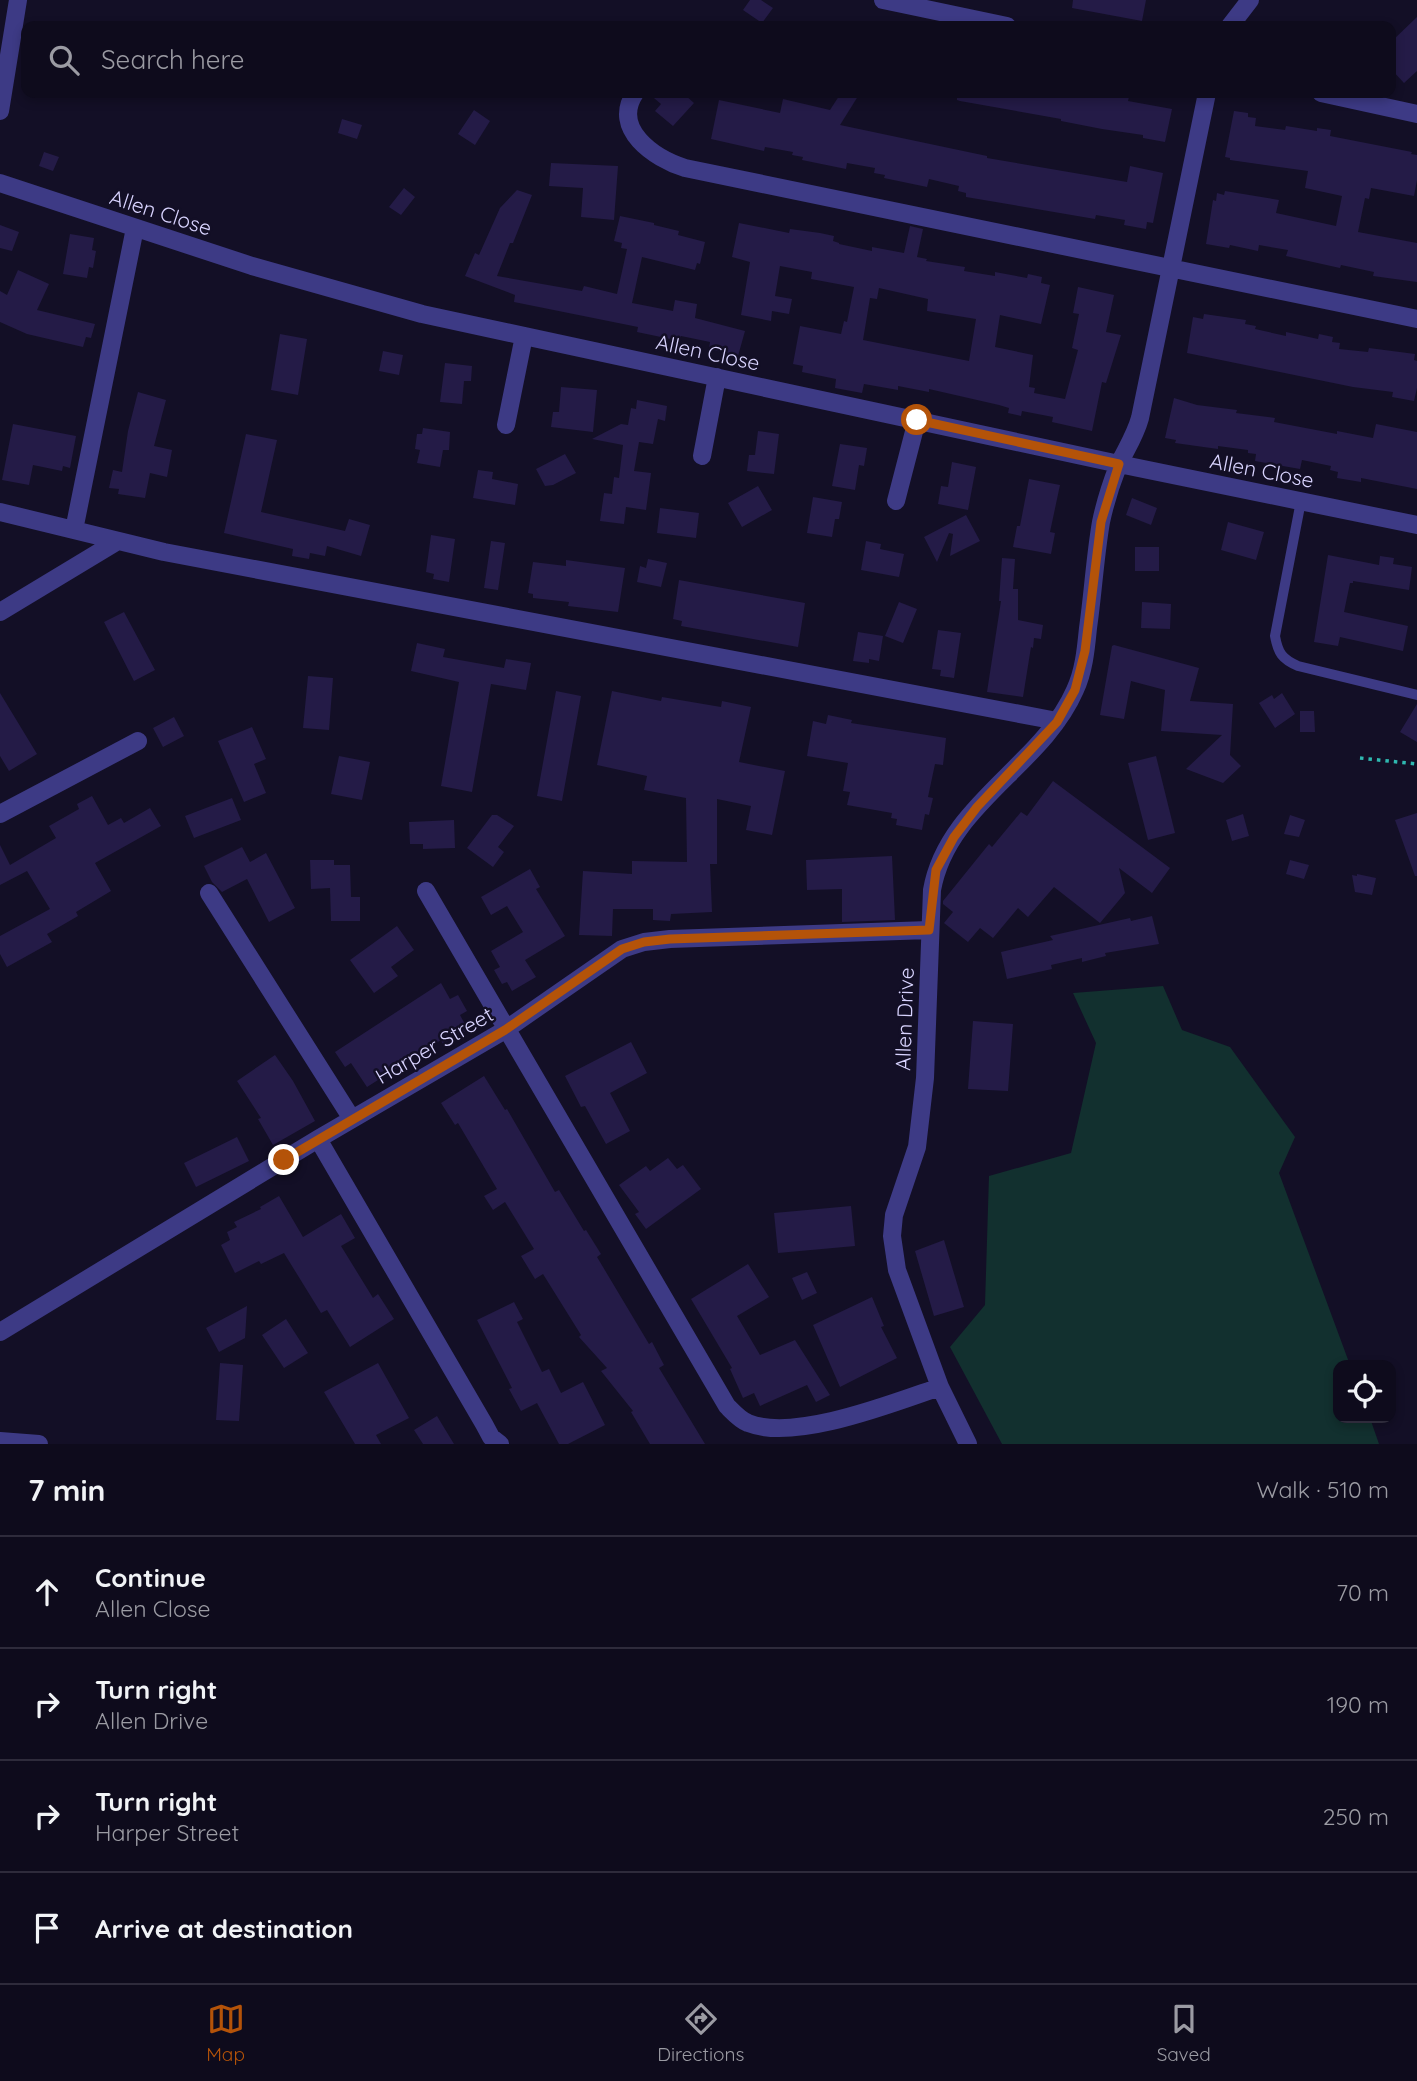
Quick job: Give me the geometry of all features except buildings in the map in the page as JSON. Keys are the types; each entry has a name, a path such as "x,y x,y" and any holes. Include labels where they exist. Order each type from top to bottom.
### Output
{"street":[{"path":"0,111 18,0"},
{"path":"883,0 959,8 994,21"},
{"path":"1234,21 1250,0"},
{"path":"632,98 627,108 628,119 650,150 669,163 705,174 1417,319"},
{"name":"Allen Drive","path":"968,1444 940,1387 897,1270 892,1236 894,1214 917,1147 926,1066 929,930 936,870 954,837 977,807 1057,722 1075,690 1082,668 1101,522 1119,464 1135,437 1140,418 1206,98"},
{"path":"1344,98 1417,114"},
{"name":"Allen Close","path":"0,183 252,266 422,314 1119,464 1417,525"},
{"path":"74,530 135,228"},
{"path":"506,425 524,336"},
{"path":"702,456 717,377"},
{"path":"896,501 917,420"},
{"path":"0,512 116,541 1057,722"},
{"path":"0,612 116,541"},
{"path":"0,814 138,741"},
{"path":"426,891 726,1406 746,1422 764,1427 786,1428 851,1418 940,1387"},
{"path":"209,893 352,1119"},
{"name":"Harper Street","path":"0,1332 318,1139 505,1030 622,949 644,942 929,930"},
{"path":"318,1139 488,1431 500,1444"},
{"path":"764,1427 773,1444"},
{"path":"0,1441 39,1444"}],"lane":[{"path":"1301,501 1275,636 1278,651 1284,660 1298,666 1417,695"}],"path":[{"path":"1360,758 1417,764"}],"green space":[{"path":"1163,986 1182,1030 1230,1047 1295,1137 1279,1173 1348,1360 1333,1360 1333,1423 1372,1423 1379,1444 1002,1444 950,1347 985,1305 989,1176 1071,1153 1096,1043 1073,993"}],"route":[{"path":"284,1160 505,1030 622,949 644,942 670,939 929,930 936,870 954,837 977,807 1057,722 1075,690 1085,651 1101,522 1119,464 917,420"}]}
